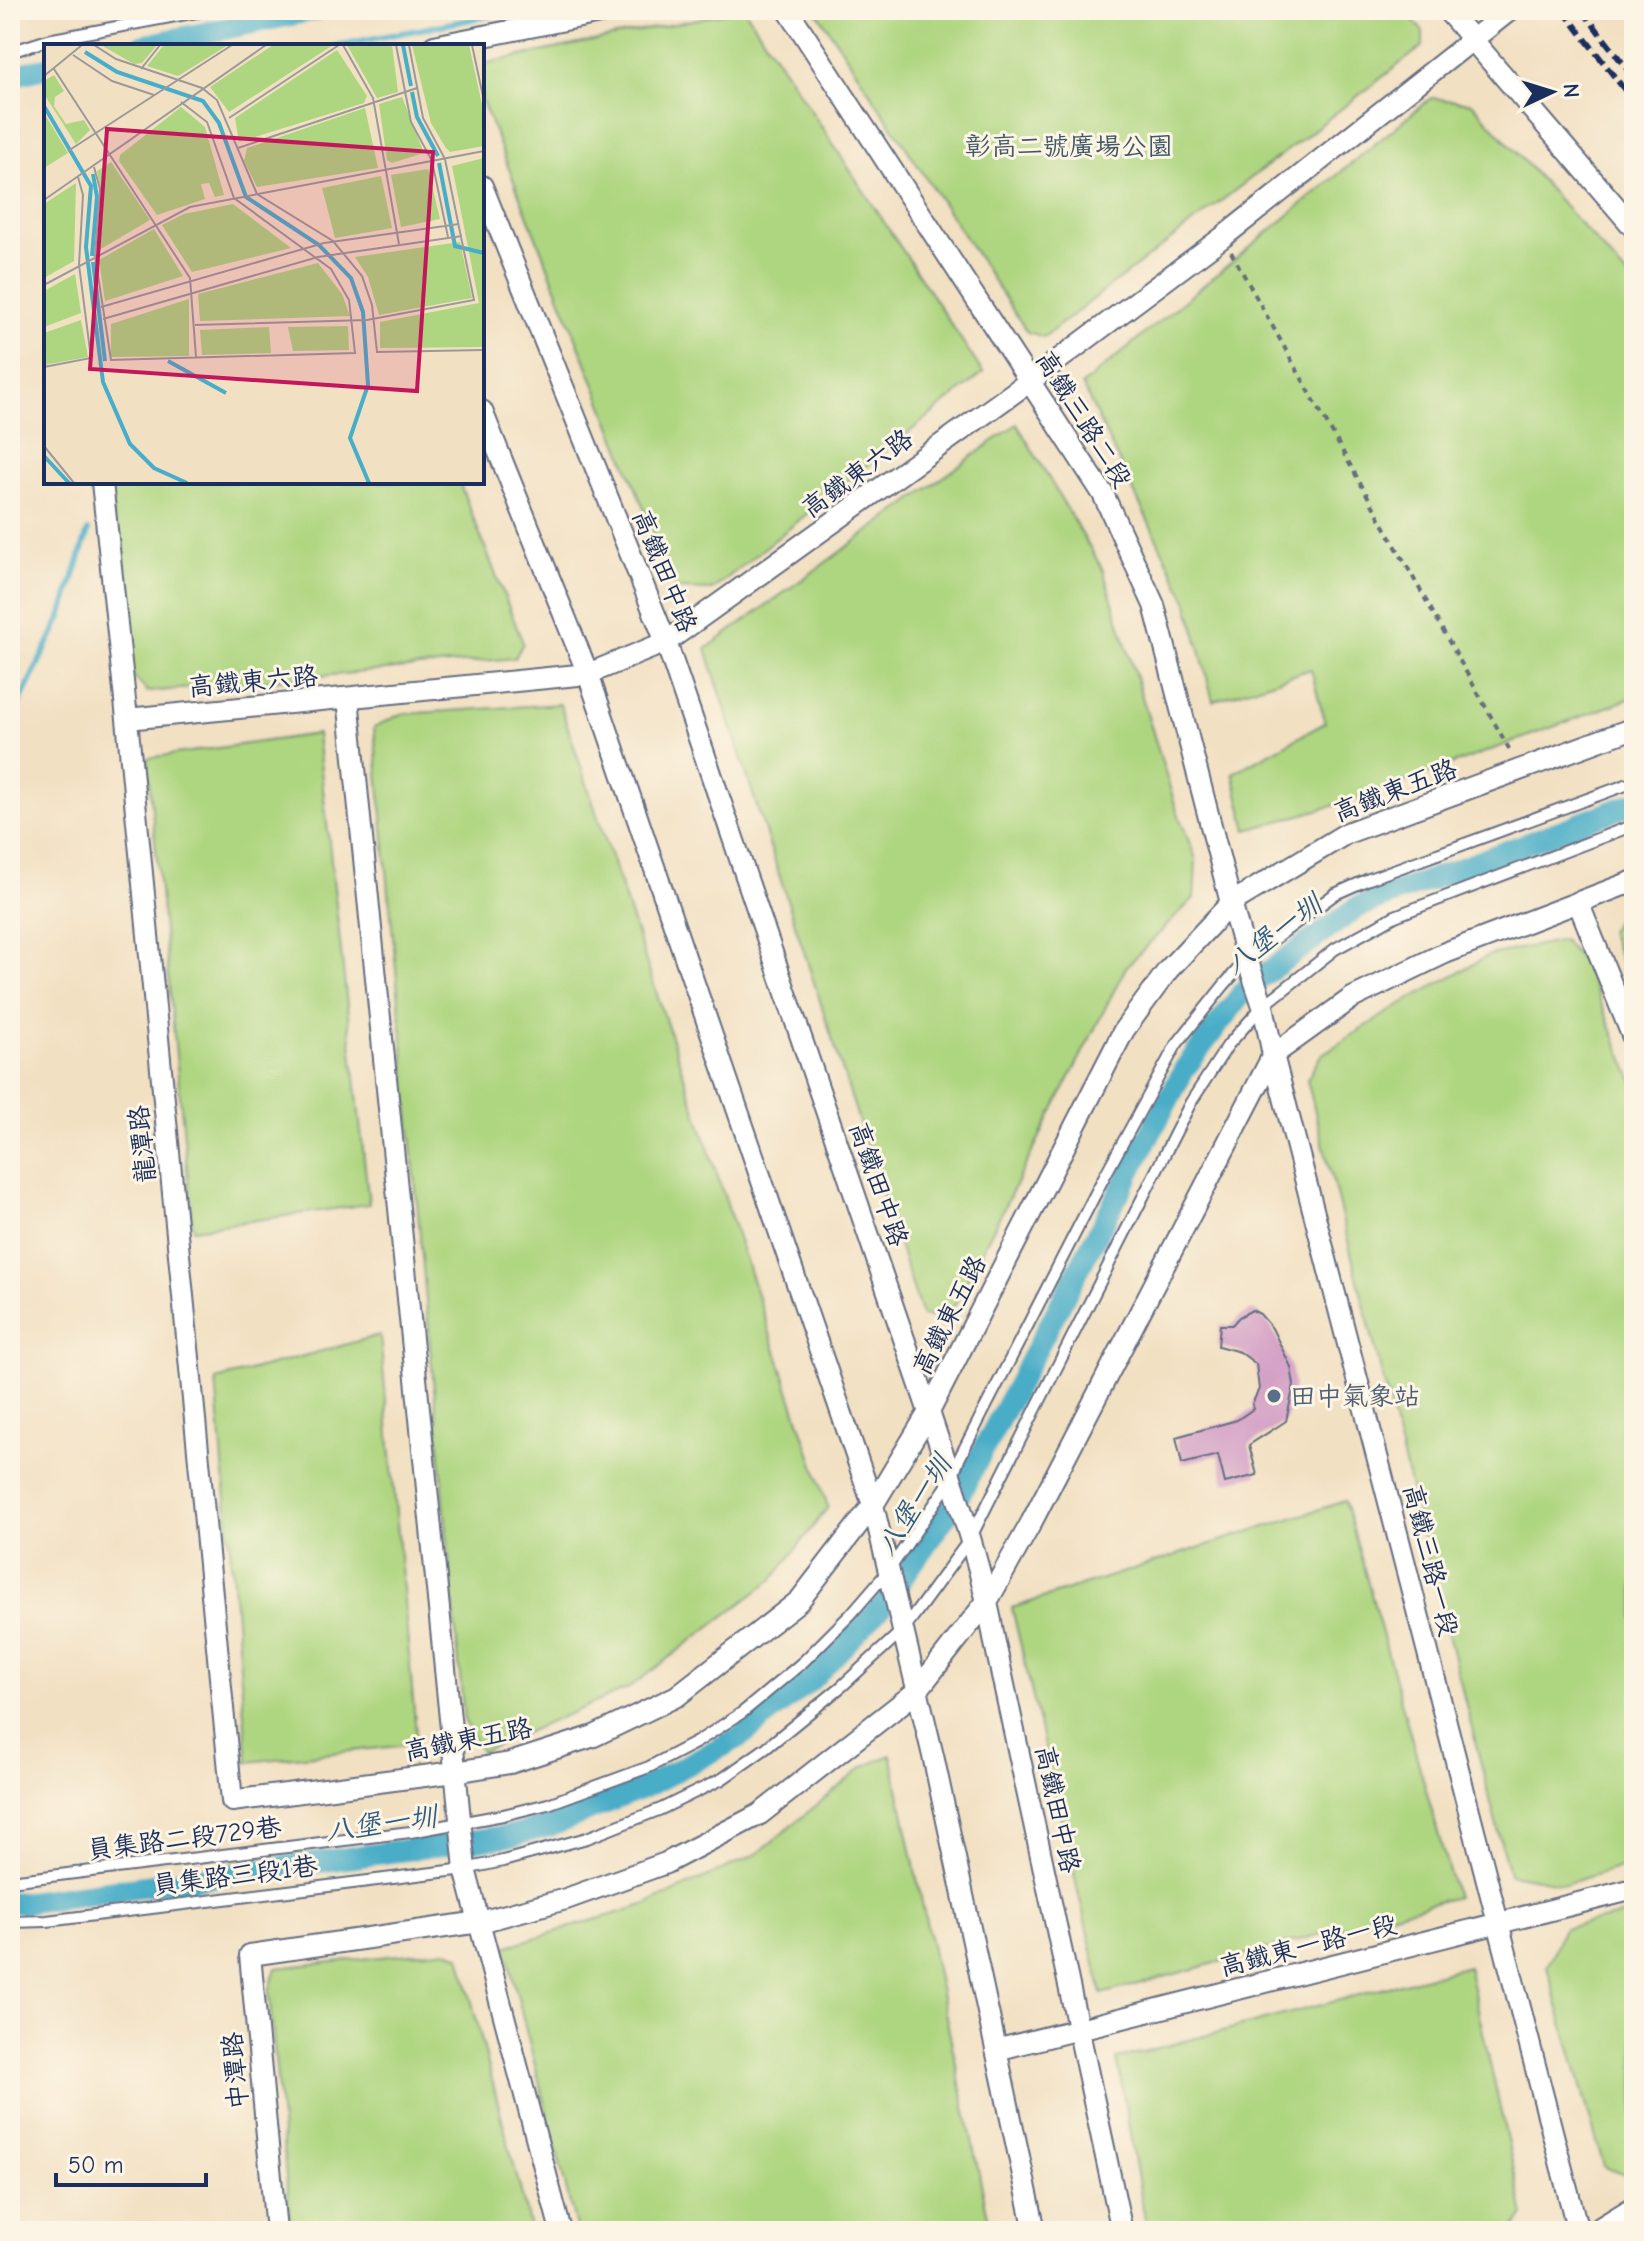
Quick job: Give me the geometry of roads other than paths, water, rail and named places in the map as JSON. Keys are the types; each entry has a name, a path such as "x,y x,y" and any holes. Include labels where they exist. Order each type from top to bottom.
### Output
{"street":[{"path":"444,44 615,10"},
{"name":"高鐵三路二段","path":"788,10 1103,494 1154,605 1231,903"},
{"path":"1447,10 1634,228"},
{"name":"高鐵東六路","path":"127,719 588,674 666,642 1030,381 1223,237 1510,10"},
{"name":"高鐵田中路","path":"484,191 666,642 970,1539 988,1600 1122,2231"},
{"path":"484,416 588,674 873,1505 934,1760 1035,2231"},
{"name":"龍潭路","path":"102,484 232,1801"},
{"path":"348,698 465,1869 561,2231"},
{"name":"高鐵東五路","path":"232,1801 510,1763 594,1736 677,1696 799,1601 873,1505 929,1412 1124,1030 1168,970 1231,903 1347,833 1634,728"},
{"path":"480,1922 566,1899 666,1863 760,1814 916,1692 988,1600 1031,1523 1273,1055 1352,998 1445,953 1634,881"},
{"path":"1578,902 1634,1040"},
{"name":"高鐵三路一段","path":"1231,903 1263,1006 1273,1055 1578,2231"},
{"name":"高鐵東一路一段","path":"996,2050 1634,1889"},
{"name":"中潭路","path":"276,2231 250,1955 480,1922"},
{"path":"1595,2231 1634,2207"}],"lane":[{"path":"10,52 48,40 207,10"},
{"name":"員集路二段729巷","path":"10,1881 333,1842 503,1815 548,1804 649,1767 697,1742 743,1712 803,1662 851,1614 889,1570 951,1480 1024,1331 1176,1045 1247,959 1335,894 1634,782"},
{"name":"員集路三段1巷","path":"10,1922 47,1921 465,1869 587,1838 661,1809 722,1779 766,1748 842,1686 904,1629 970,1539 1191,1102 1228,1045 1263,1006 1335,949 1395,916 1634,825"}],"waterway":[{"path":"151,44 315,10"},
{"path":"345,44 519,10"},
{"path":"10,76 44,68"},
{"path":"10,722 61,617 88,531"},
{"name":"八堡一圳","path":"10,1902 21,1903 514,1835 553,1825 649,1785 740,1737 811,1680 884,1604 955,1503 1185,1068 1247,987 1358,907 1634,803"}],"railway":[{"path":"1563,10 1634,102"},
{"path":"1582,10 1634,78"}],"place":[{"name":"田中氣象站","path":"1274,1396"}],"park label":[{"name":"彰高二號廣場公園","path":"1069,146"}]}
